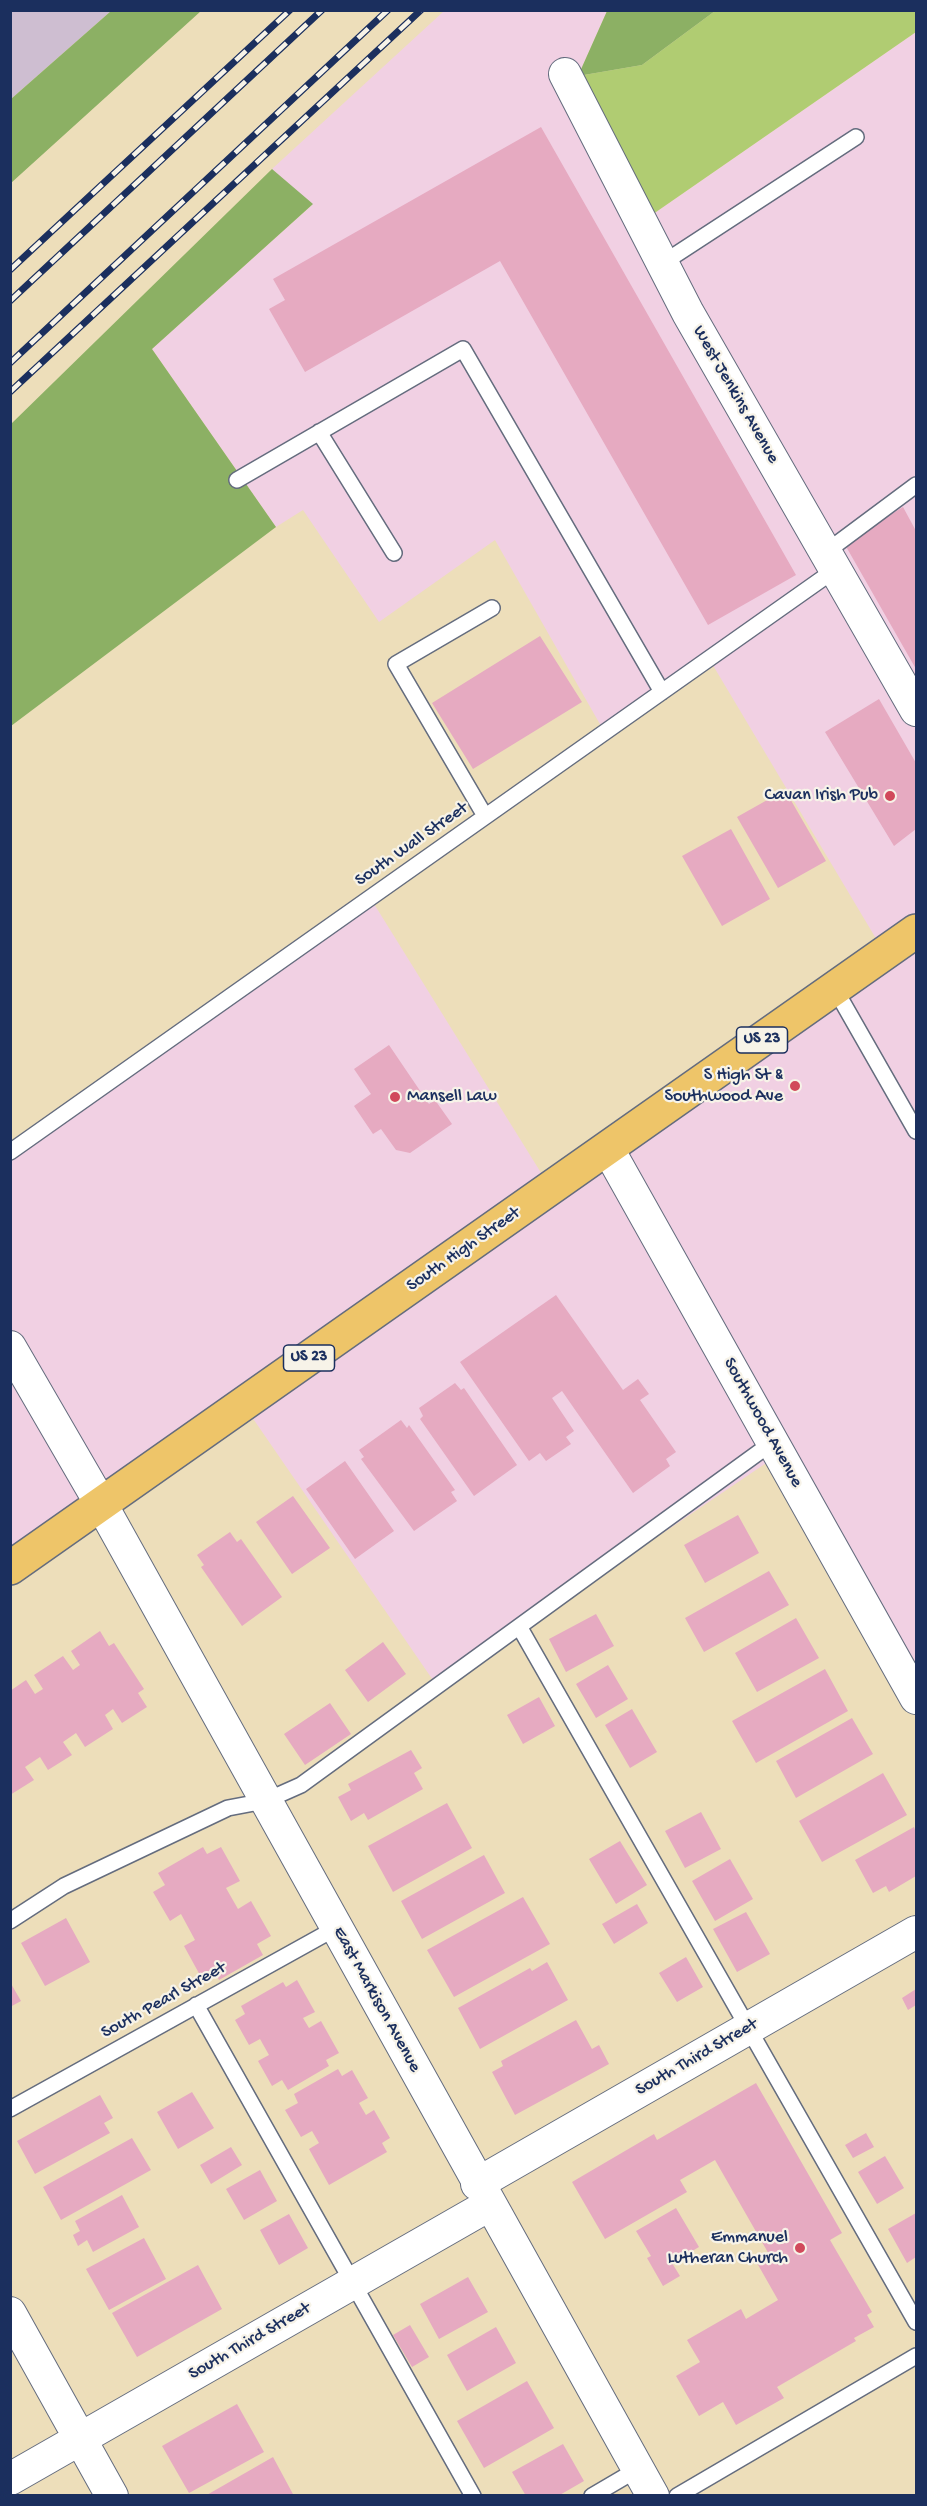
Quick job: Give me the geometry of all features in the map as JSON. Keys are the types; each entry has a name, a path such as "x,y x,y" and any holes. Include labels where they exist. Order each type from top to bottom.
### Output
{"main road":[{"name":"South High Street","path":"10,1568 916,931"}],"street":[{"name":"West Jenkins Avenue","path":"565,74 688,313 916,710"},
{"name":"Southwood Avenue","path":"608,1149 916,1698"},
{"name":"East Markison Avenue","path":"10,1347 101,1504 483,2194 646,2482"},
{"name":"South Third Street","path":"10,2479 352,2284 483,2194 749,2028 916,1932"},
{"path":"10,2313 112,2496"}],"lane":[{"path":"663,262 856,137"},
{"path":"237,480 463,349 662,692"},
{"path":"319,432 394,553"},
{"name":"South Wall Street","path":"10,1152 662,692 831,560 916,485"},
{"path":"485,816 396,664 492,609"},
{"path":"835,989 916,1131"},
{"path":"10,1921 64,1886 228,1808 265,1801 301,1785 773,1442"},
{"path":"520,1628 916,2322"},
{"name":"South Pearl Street","path":"10,2109 336,1928"},
{"path":"196,2005 473,2496"},
{"path":"677,2496 916,2356"},
{"path":"592,2496 646,2482"}],"shaded area":[{"path":"11,11 111,11 11,99"},
{"path":"444,11 607,11 578,76 643,221 916,32 916,1694 781,1453 437,1686 243,1404 11,1567 10,1149 366,891 543,1176 884,952 708,657 605,733 495,540 379,622 303,510 276,527 152,349 312,205 272,169"}],"green space":[{"path":"111,11 201,11 11,183 11,99"},
{"path":"607,11 715,11 642,65 578,76"},
{"path":"715,11 916,11 916,32 643,221 578,76 642,65"},
{"path":"272,169 313,204 152,349 276,527 11,726 11,424"}],"building":[{"path":"541,127 796,575 708,625 500,261 305,372 269,309 285,300 273,279"},
{"path":"903,507 916,531 916,669 844,543"},
{"path":"540,636 582,702 473,769 432,703"},
{"name":"Cavan Irish Pub","path":"879,699 916,763 916,829 894,846 825,732"},
{"path":"785,790 826,861 778,888 737,817"},
{"path":"731,829 770,899 722,926 682,856"},
{"name":"Mansell Law","path":"389,1045 429,1104 435,1100 452,1124 410,1153 396,1150 381,1129 373,1134 354,1106 371,1094 354,1069"},
{"path":"556,1295 623,1390 638,1379 649,1394 640,1400 676,1452 666,1459 670,1466 633,1493 562,1391 552,1398 574,1431 566,1437 571,1444 546,1461 540,1453 529,1461 460,1362"},
{"path":"455,1383 461,1390 464,1388 517,1465 474,1496 420,1419 423,1416 419,1408"},
{"path":"401,1420 407,1428 409,1425 455,1490 451,1492 457,1501 414,1531 361,1459 364,1457 359,1450"},
{"path":"345,1461 394,1531 355,1559 306,1489"},
{"path":"293,1496 330,1548 292,1574 256,1522"},
{"path":"738,1515 759,1553 705,1583 684,1545"},
{"path":"230,1532 237,1542 241,1539 282,1597 242,1626 201,1567 204,1565 197,1555"},
{"path":"769,1571 789,1605 704,1652 685,1618"},
{"path":"596,1614 614,1646 566,1672 549,1639"},
{"path":"796,1618 819,1658 757,1692 735,1653"},
{"path":"100,1631 109,1646 114,1643 144,1689 138,1693 147,1707 122,1723 113,1709 105,1715 113,1729 85,1747 76,1733 63,1742 72,1755 48,1770 40,1757 25,1767 34,1780 10,1795 10,1691 26,1680 35,1694 43,1689 34,1675 63,1656 73,1670 80,1665 71,1651"},
{"path":"383,1642 406,1674 368,1702 345,1670"},
{"path":"608,1665 628,1699 596,1718 576,1684"},
{"path":"825,1669 848,1711 756,1763 732,1721"},
{"path":"539,1697 555,1726 523,1744 507,1715"},
{"path":"330,1703 351,1734 305,1765 284,1734"},
{"path":"632,1709 657,1752 630,1768 605,1725"},
{"path":"852,1718 873,1754 796,1798 776,1761"},
{"path":"411,1750 422,1768 414,1773 423,1789 368,1820 364,1813 351,1821 338,1797 351,1790 348,1784"},
{"path":"883,1773 907,1815 822,1862 799,1821"},
{"path":"447,1803 472,1848 393,1892 368,1846"},
{"path":"701,1812 721,1849 685,1868 665,1831"},
{"path":"914,1827 916,1876 889,1892 886,1886 873,1893 855,1860"},
{"path":"620,1841 647,1885 616,1904 589,1859"},
{"path":"203,1847 207,1854 221,1847 240,1881 226,1888 238,1909 251,1901 271,1936 257,1944 263,1955 219,1980 214,1970 201,1977 184,1946 195,1940 181,1914 170,1921 153,1892 165,1885 158,1873"},
{"path":"484,1855 505,1893 422,1939 401,1901"},
{"path":"730,1859 753,1899 715,1921 692,1881"},
{"path":"523,1897 550,1944 454,1997 427,1950"},
{"path":"637,1904 648,1923 614,1944 602,1924"},
{"path":"746,1912 770,1954 737,1972 713,1929"},
{"path":"66,1918 90,1962 45,1986 21,1943"},
{"path":"686,1957 703,1987 677,2002 659,1973"},
{"path":"547,1962 568,2000 480,2049 458,2008 530,1968 532,1971"},
{"path":"297,1980 315,2012 303,2018 309,2028 321,2021 339,2053 326,2060 329,2066 288,2090 282,2080 272,2086 258,2061 269,2055 260,2039 249,2045 235,2020 245,2014 241,2006 283,1982 286,1987"},
{"path":"10,1982 21,2001 10,2007"},
{"path":"916,1989 916,2005 908,2010 902,1998"},
{"path":"576,2020 592,2049 599,2045 609,2064 515,2115 492,2072 503,2066 501,2061"},
{"path":"338,2069 342,2076 352,2070 368,2098 359,2103 366,2115 374,2110 390,2138 382,2143 387,2152 329,2185 309,2149 319,2143 312,2131 301,2137 285,2110 298,2103 294,2094"},
{"name":"Emmanuel Lutheran Church","path":"756,2083 842,2233 830,2240 872,2312 867,2315 874,2327 854,2338 856,2341 777,2387 784,2398 736,2425 723,2402 699,2416 676,2376 700,2362 687,2340 741,2309 746,2319 778,2300 757,2263 770,2256 715,2160 680,2180 687,2192 605,2239 572,2182 654,2134 657,2140"},
{"path":"192,2092 214,2128 178,2149 157,2112"},
{"path":"100,2095 113,2118 104,2123 110,2133 35,2174 17,2141"},
{"path":"866,2133 874,2147 853,2158 845,2145"},
{"path":"132,2138 151,2170 61,2220 43,2187"},
{"path":"231,2147 242,2165 211,2184 200,2165"},
{"path":"885,2156 904,2188 877,2204 858,2172"},
{"path":"260,2170 277,2201 244,2220 226,2189"},
{"path":"122,2195 139,2227 93,2252 87,2240 78,2246 73,2235 80,2231 75,2221"},
{"path":"676,2208 699,2247 672,2263 680,2276 663,2286 647,2258 651,2256 636,2231"},
{"path":"916,2213 916,2257 907,2263 888,2229"},
{"path":"289,2214 308,2248 279,2265 260,2230"},
{"path":"144,2238 166,2279 109,2310 86,2269"},
{"path":"198,2265 222,2309 137,2357 112,2313"},
{"path":"468,2277 488,2312 439,2339 420,2304"},
{"path":"410,2325 429,2357 412,2367 393,2335"},
{"path":"496,2327 516,2363 467,2391 447,2355"},
{"path":"527,2381 554,2428 484,2468 457,2421"},
{"path":"237,2404 264,2452 189,2493 162,2446"},
{"path":"563,2444 584,2481 558,2496 526,2496 512,2472"},
{"path":"273,2457 294,2496 205,2496"}],"railway":[{"path":"10,270 290,10"},
{"path":"10,301 322,10"},
{"path":"10,363 388,10"},
{"path":"10,392 421,10"}],"place":[{"name":"Cavan Irish Pub","path":"890,796"},
{"name":"S High St & Southwood Ave","path":"795,1086"},
{"name":"Mansell Law","path":"395,1097"},
{"name":"Emmanuel Lutheran Church","path":"800,2248"}]}
